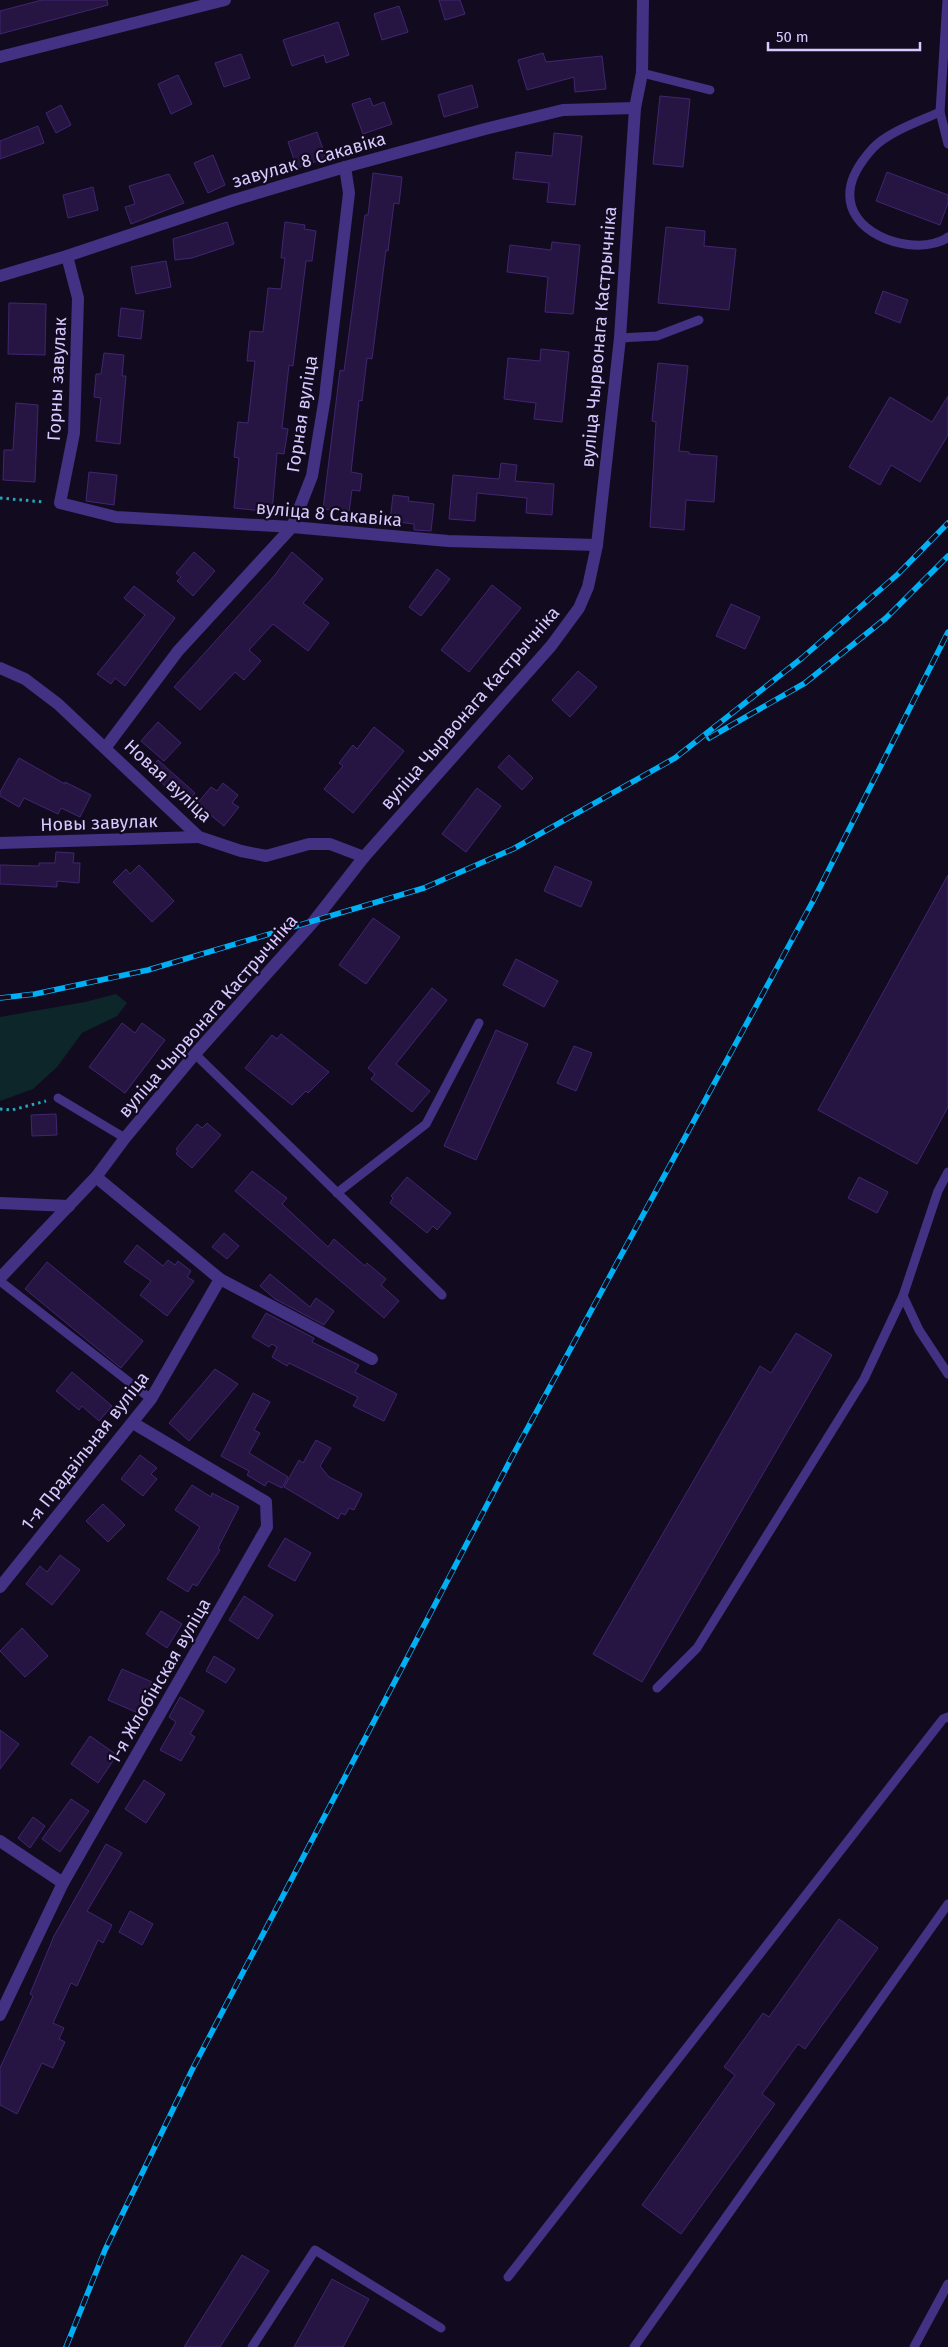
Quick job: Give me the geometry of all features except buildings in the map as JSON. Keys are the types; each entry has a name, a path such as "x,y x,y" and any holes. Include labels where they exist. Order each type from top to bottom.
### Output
{"street":[{"path":"0,57 224,0"},
{"name":"вуліца Чырвонага Кастрычніка","path":"0,1280 96,1177 125,1138 195,1054 314,921 364,857 551,646 578,608 588,587 597,545 620,338 635,108 642,73 643,0"},
{"name":"завулак 8 Сакавіка","path":"0,276 67,256 234,200 346,166 563,110 635,108"},
{"name":"Горная вуліца","path":"106,747 178,651 292,527 312,476 324,397 349,193 346,166"},
{"name":"Горны завулак","path":"60,503 74,433 78,298 67,256"},
{"name":"вуліца 8 Сакавіка","path":"60,503 116,517 292,527 448,541 597,545"},
{"name":"Новая вуліца","path":"0,668 24,679 58,704 106,747 199,837 241,851 266,856 309,844 330,844 364,857"},
{"name":"Новы завулак","path":"0,843 199,837"},
{"path":"96,1177 220,1279 372,1359"},
{"path":"0,1203 69,1206"},
{"name":"1-я Прадзільная вуліца","path":"0,1587 151,1399 220,1279"},
{"name":"1-я Жлобінская вуліца","path":"0,2015 63,1883 267,1527 266,1502 133,1423"},
{"path":"0,1842 63,1883"}],"lane":[{"path":"947,0 940,112 948,144"},
{"path":"642,73 710,90"},
{"path":"940,112 898,132 874,147 856,171 850,192 854,213 869,232 908,245 925,246 945,240 948,237"},
{"path":"620,338 657,336 699,320"},
{"path":"337,1193 426,1124 479,1023"},
{"path":"195,1054 442,1295"},
{"path":"58,1098 125,1138"},
{"path":"657,1688 697,1648 864,1379 903,1296 938,1190 948,1172"},
{"path":"0,1280 151,1399"},
{"path":"903,1296 919,1330 948,1374"},
{"path":"508,2277 943,1719 948,1717"},
{"path":"634,2347 948,1904"},
{"path":"254,2346 315,2250 441,2328"},
{"path":"914,2347 948,2284"}],"path":[{"path":"0,498 60,503"},
{"path":"0,1109 12,1110 58,1098"}],"green space":[{"path":"116,994 127,1003 117,1016 82,1033 57,1067 33,1089 0,1101 0,1017 85,1002"}],"railway":[{"path":"0,998 35,994 148,970 424,888 513,849 675,758 802,658 898,574 948,523"},
{"path":"709,738 805,683 886,618 948,556"},
{"path":"66,2347 105,2250 192,2070 513,1455 813,901 948,632"}]}
